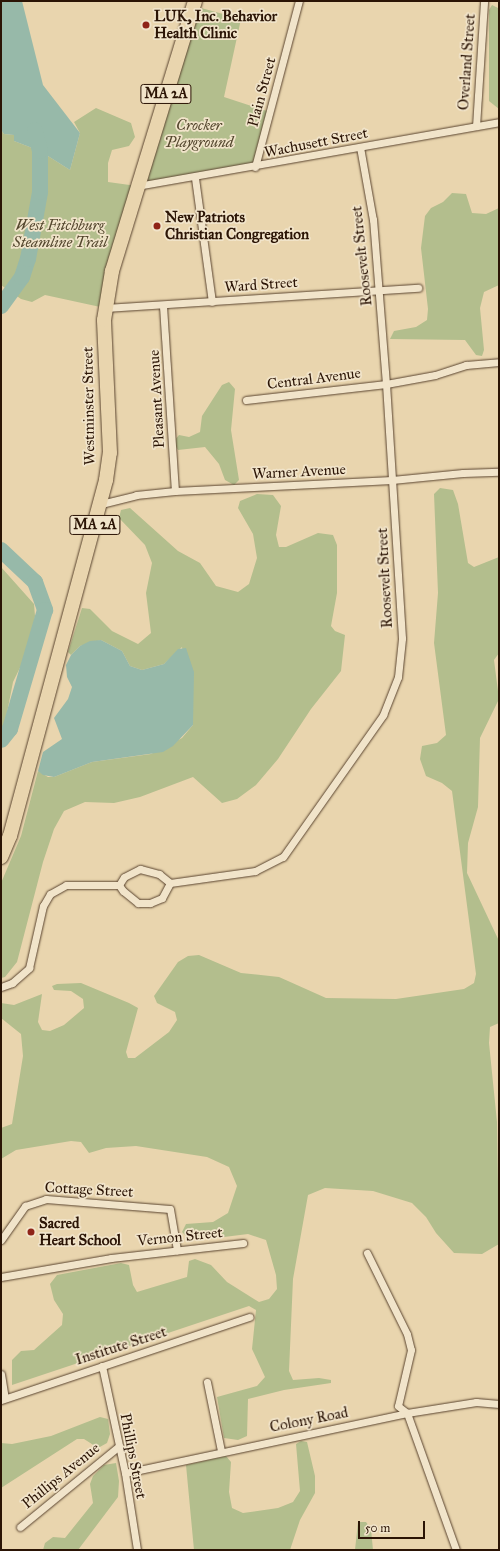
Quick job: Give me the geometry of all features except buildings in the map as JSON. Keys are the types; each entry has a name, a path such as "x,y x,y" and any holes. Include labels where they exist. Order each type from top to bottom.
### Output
{"highway":[{"name":"Westminster Street","path":"1,857 10,836 101,504 110,453 105,308 112,271 195,1"}],"street":[{"name":"Plain Street","path":"255,167 299,1"},
{"name":"Overland Street","path":"476,126 484,1"},
{"name":"Wachusett Street","path":"137,186 195,178 499,122"},
{"name":"Roosevelt Street","path":"170,883 255,872 283,857 383,715 398,677 402,638 386,384 373,220 360,148"},
{"path":"195,178 212,302"},
{"name":"Ward Street","path":"105,308 163,306 379,292 418,288"},
{"name":"Pleasant Avenue","path":"163,306 175,492"},
{"name":"Central Avenue","path":"246,400 386,384 435,375 466,365 499,362"},
{"name":"Warner Avenue","path":"101,504 136,495 392,480 463,473 499,472"},
{"path":"1,987 12,984 29,968 43,906 50,894 66,885 118,885 129,898 138,903 150,903 162,898 170,883 159,874 140,869 124,877 118,885"},
{"name":"Cottage Street","path":"1,1240 23,1208 41,1199 170,1209 177,1250"},
{"name":"Vernon Street","path":"1,1277 177,1250 243,1243"},
{"path":"367,1253 407,1334 411,1350 398,1402 406,1413 456,1550"},
{"name":"Institute Street","path":"3,1399 249,1317"},
{"name":"Phillips Street","path":"102,1366 125,1473 137,1550"},
{"path":"1,1374 3,1399"},
{"path":"207,1382 222,1451"},
{"name":"Colony Road","path":"125,1473 222,1451 406,1413 476,1402 499,1402"},
{"name":"Phillips Avenue","path":"20,1527 119,1446"}],"green space":[{"path":"492,5 498,8 499,109 489,101 489,10"},
{"name":"Crocker Playground","path":"194,6 241,19 224,97 270,112 255,167 137,186"},
{"name":"West Fitchburg Steamline Trail","path":"96,108 131,123 135,137 129,146 112,150 108,163 108,182 137,186 105,308 45,295 32,302 21,299 1,285 1,130 4,134 14,135 14,141 40,151 70,170 80,133 74,122"},
{"path":"452,193 466,194 472,213 486,214 499,208 499,285 484,292 480,308 484,350 482,356 476,355 465,340 390,339 394,331 416,327 427,320 428,309 421,248 425,216 431,208 443,202"},
{"path":"229,382 235,389 231,430 239,480 234,485 225,480 219,464 205,447 178,450 173,442 179,435 189,437 200,432 202,416 222,385"},
{"path":"440,488 453,490 458,504 468,563 474,567 499,557 499,653 494,660 499,699 480,738 478,807 468,843 467,873 499,941 499,1023 490,1027 489,1043 497,1122 499,1244 482,1254 454,1253 436,1233 426,1217 412,1203 373,1191 325,1188 308,1195 293,1279 289,1371 293,1380 319,1378 331,1380 331,1383 284,1390 248,1399 247,1436 238,1440 224,1438 217,1397 257,1386 265,1377 252,1349 256,1310 249,1306 12,1385 12,1360 21,1351 34,1350 62,1325 63,1314 54,1300 50,1284 57,1275 121,1263 129,1265 133,1285 137,1292 187,1277 189,1261 195,1259 211,1265 227,1282 259,1302 269,1299 277,1289 276,1275 266,1240 248,1234 208,1239 186,1236 182,1232 186,1224 213,1222 228,1213 237,1186 229,1167 207,1157 136,1146 106,1148 89,1153 81,1142 71,1141 16,1150 1,1159 1,1128 12,1124 23,1056 21,1034 1,1018 1,1003 14,1005 42,994 38,1022 42,1030 50,1031 64,1025 84,1008 83,999 71,991 54,990 52,986 57,984 81,983 138,1008 126,1052 128,1058 135,1058 169,1032 177,1020 175,1012 157,1003 154,996 178,962 188,956 199,955 241,973 279,977 326,998 396,999 464,989 474,983 476,974 452,791 442,783 426,776 420,759 422,746 437,743 446,735 434,643 438,593 434,494"},
{"path":"257,494 273,495 281,506 276,535 279,547 286,547 318,533 333,535 337,545 337,593 331,626 335,631 345,635 341,671 311,709 278,759 256,785 237,799 222,803 193,777 140,797 114,803 85,802 64,811 54,829 43,862 17,962 5,977 1,978 1,883 21,836 38,771 48,777 54,777 92,762 151,754 182,738 193,725 182,647 164,664 142,670 130,666 122,651 101,640 80,646 71,655 68,652 82,608 90,609 112,631 138,644 151,633 146,593 152,563 145,545 119,518 121,510 130,508 178,551 200,563 216,586 238,592 249,584 257,558 253,534 238,508 240,501"},
{"path":"1,567 34,604 35,616 32,643 13,682 5,723 1,733"},
{"path":"100,1417 108,1419 110,1434 107,1443 98,1448 84,1439 77,1439 1,1488 1,1443 12,1444 51,1436"},
{"path":"301,1441 307,1442 315,1476 315,1493 300,1520 290,1550 194,1550 186,1465 226,1456 231,1462 229,1492 232,1508 243,1513 278,1508 293,1502 300,1491 296,1444"},
{"path":"116,1463 119,1481 118,1497 78,1550 43,1550 45,1543 53,1537 65,1538 93,1503 90,1484 93,1476 104,1465"},
{"path":"358,1522 366,1522 371,1529 373,1550 355,1550"}],"shaded area":[{"path":"1,1 22,1 43,85 80,133 70,170 40,151 14,141 14,135 4,134 1,130"},
{"path":"101,640 122,651 130,666 142,670 164,664 178,649 186,648 194,672 193,725 173,746 163,752 92,762 54,777 43,775 38,771 43,752 62,739 54,718 68,699 72,687 67,677 66,665 71,655 80,646 90,641"}],"waterway":[{"path":"1,306 22,277 28,259 40,192 40,151 35,131"},
{"path":"1,550 35,582 45,610 10,729 1,740"}],"place":[{"name":"LUK, Inc. Behavior Health Clinic","path":"146,25"},
{"name":"New Patriots Christian Congregation","path":"157,226"},
{"name":"Sacred Heart School","path":"31,1232"}]}
